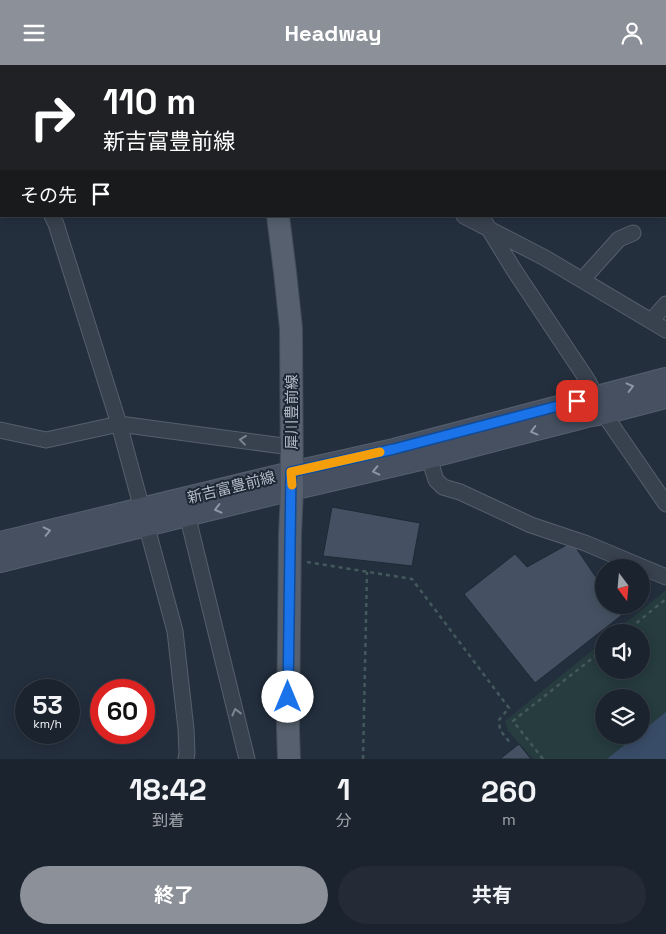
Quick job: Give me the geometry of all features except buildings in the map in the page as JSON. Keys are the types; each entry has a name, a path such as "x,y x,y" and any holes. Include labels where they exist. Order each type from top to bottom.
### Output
{"main road":[{"name":"犀川豊前線","path":"278,217 291,328 289,759"},
{"name":"新吉富豊前線","path":"0,562 144,518 291,481 394,449 666,378"},
{"name":"新吉富豊前線","path":"291,481 429,458 666,398"},
{"name":"新吉富豊前線","path":"0,542 144,518"}],"street":[{"path":"52,217 119,424 174,631 186,729 186,759"},
{"path":"467,217 484,222 666,330"},
{"path":"484,222 588,381 604,414 666,504"},
{"path":"582,280 619,239 633,233"},
{"path":"651,321 666,304"},
{"path":"0,429 46,440 119,424 291,447"},
{"path":"429,458 436,480 443,487 531,525 585,543 666,577"},
{"path":"185,507 247,759"}],"path":[{"path":"303,561 412,579 509,708 499,720 500,730 511,744"},
{"path":"363,759 368,572"},
{"path":"635,624 666,599"},
{"path":"543,759 513,721 595,656"}],"green space":[{"path":"666,590 666,759 533,759 508,731 505,721 595,648 595,679 650,679 650,624 624,624 636,614 650,614 650,603"}],"water":[{"path":"666,712 666,759 607,759 626,744 650,744 650,725"}],"slow traffic":[{"path":"292,485 291,472 380,452"}],"route":[{"path":"288,697 291,472 394,449 577,401"}]}
